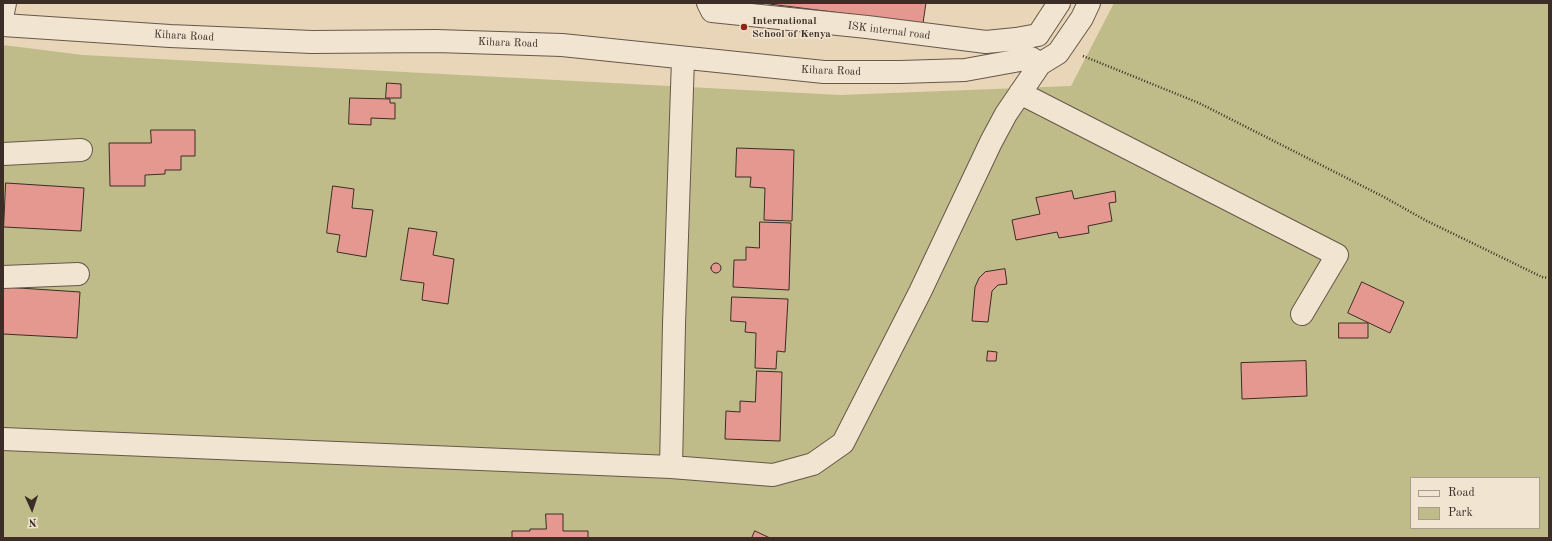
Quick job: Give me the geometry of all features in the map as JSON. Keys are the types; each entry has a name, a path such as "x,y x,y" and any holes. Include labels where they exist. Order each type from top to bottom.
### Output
{"street":[{"path":"3,13 5,3"},
{"name":"ISK internal road","path":"708,3 712,12 867,27 986,42 1038,35"},
{"path":"3,439 671,468 773,475 813,464 843,443 920,292 991,142 1006,114 1020,93 1028,61 1038,35 1059,3"},
{"path":"1028,61 1058,53 1082,18 1089,3"},
{"name":"Kihara Road","path":"3,25 170,36 300,41 436,41 562,45 683,59 824,72 965,70 1028,61"},
{"path":"671,468 683,59"},
{"path":"1020,93 1337,255 1302,314"},
{"path":"3,154 81,150"},
{"path":"3,277 78,274"}],"path":[{"path":"1058,53 1079,54 1199,103 1384,197 1425,220 1542,277 1549,278"}],"green space":[{"path":"1114,3 1549,3 1549,538 3,538 3,45 83,55 840,95 1071,86"}],"building":[{"path":"762,3 926,3 923,23"},
{"path":"387,83 401,84 401,98 386,98"},
{"path":"350,98 390,99 390,103 395,103 395,119 371,118 371,125 349,124"},
{"path":"151,130 195,130 195,156 181,156 181,170 165,170 165,174 145,175 145,186 110,186 109,143 151,143"},
{"path":"737,148 794,150 792,221 764,220 765,188 750,187 751,177 736,177"},
{"path":"6,183 84,188 81,231 4,227"},
{"path":"333,186 354,189 352,208 373,210 366,257 337,252 340,235 327,233"},
{"path":"1072,191 1074,199 1115,191 1116,202 1109,203 1112,221 1088,226 1089,233 1059,238 1057,232 1016,240 1012,220 1040,214 1036,198"},
{"path":"760,222 791,223 789,290 733,287 734,260 746,260 746,247 759,248"},
{"path":"409,228 437,232 433,255 454,259 448,304 422,300 424,283 401,280"},
{"path":"714,263 718,263 720,264 720,272 714,273 711,270 711,266"},
{"path":"1005,269 1007,284 998,285 992,291 988,322 972,321 975,287 979,278 985,272"},
{"path":"1362,282 1404,302 1390,333 1348,313"},
{"path":"4,287 80,292 77,338 3,334"},
{"path":"732,297 788,299 785,352 777,351 776,369 755,368 756,333 745,332 746,322 731,321"},
{"path":"1339,323 1368,323 1368,338 1339,338"},
{"path":"988,351 997,352 996,361 987,361"},
{"path":"1306,361 1307,396 1242,399 1241,363"},
{"path":"757,371 782,372 780,441 725,439 726,411 740,412 740,401 755,402"},
{"path":"546,514 563,514 563,531 588,531 588,538 512,538 512,531 546,529"},
{"path":"755,531 770,538 752,538"}],"place":[{"name":"International School of Kenya","path":"744,27"}]}
